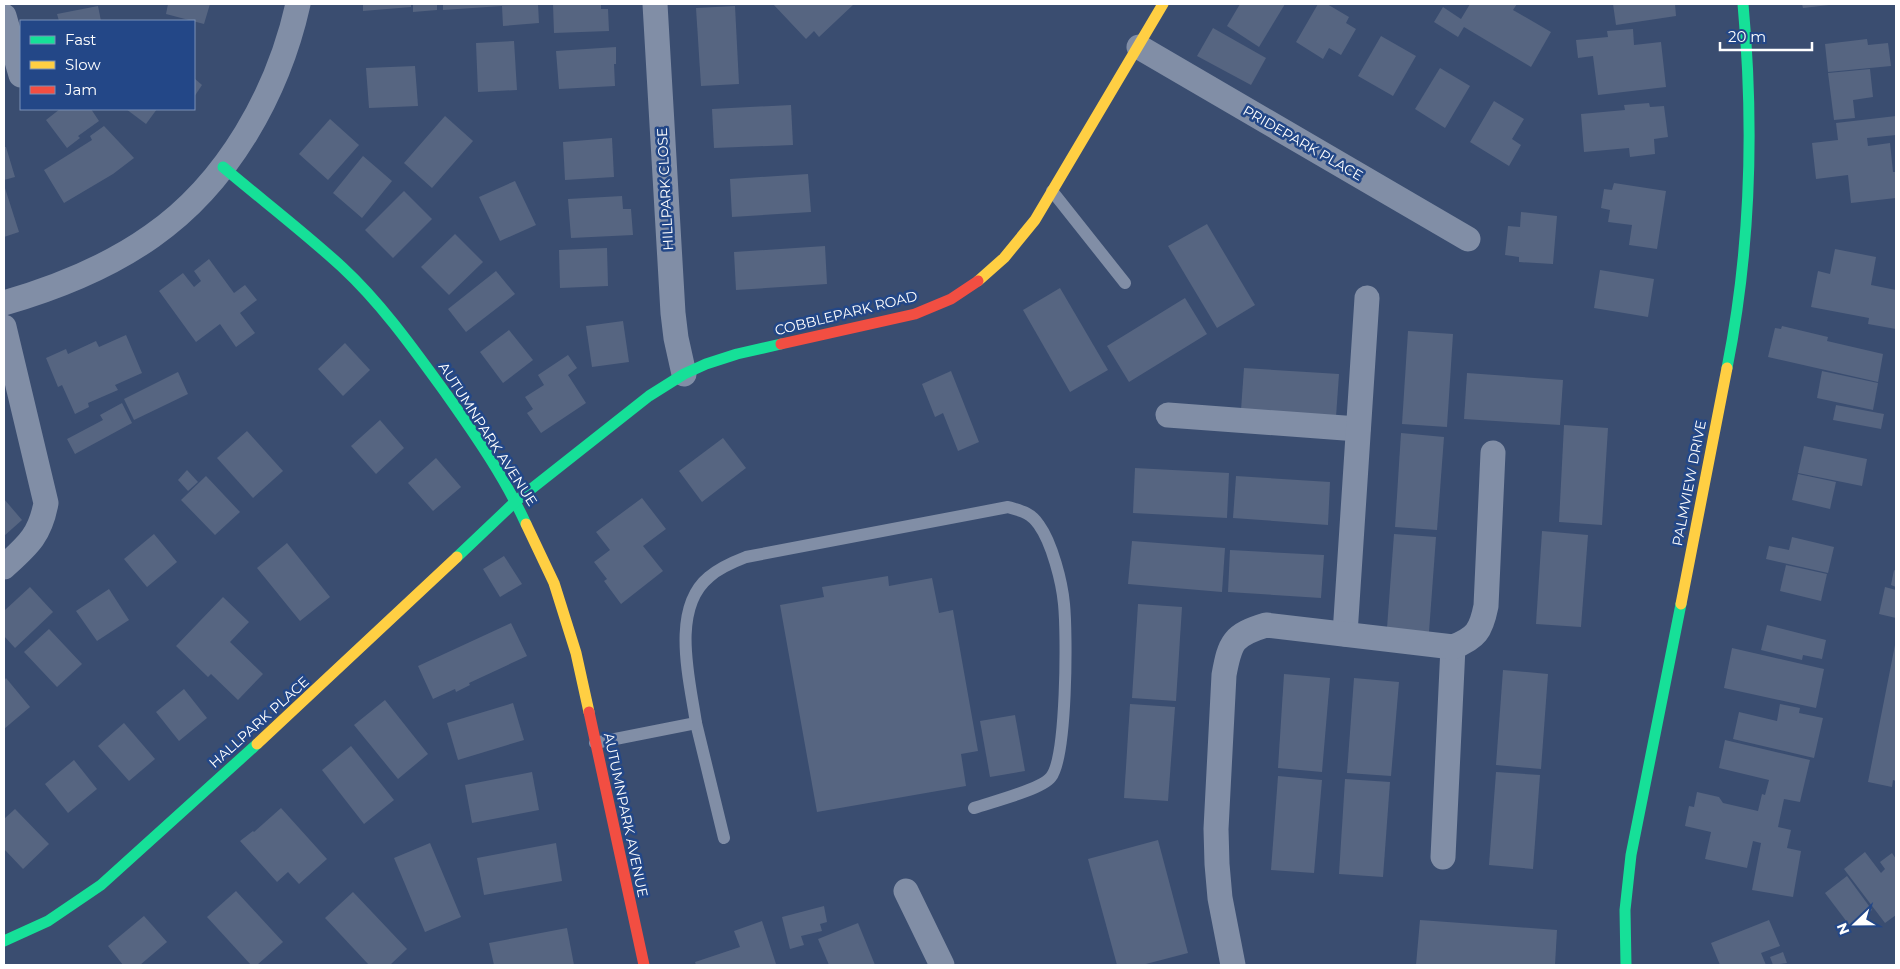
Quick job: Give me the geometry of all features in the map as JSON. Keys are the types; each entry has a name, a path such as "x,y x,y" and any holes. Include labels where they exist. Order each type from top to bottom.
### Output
{"street":[{"path":"4,303 40,292 85,274 120,256 152,236 187,206 223,168 257,114 272,84 285,51 298,4"},
{"name":"HILLPARK CLOSE","path":"655,4 673,313 684,374"},
{"name":"COBBLEPARK ROAD","path":"516,501 649,396 684,374 706,364 738,354 915,314 951,299 977,282 1004,258 1035,220 1164,4"},
{"name":"PALMVIEW DRIVE","path":"1626,965 1625,910 1631,855 1735,327 1746,235 1750,147 1743,4"},
{"path":"4,16 20,72"},
{"name":"PRIDEPARK PLACE","path":"1139,47 1468,239"},
{"name":"AUTUMNPARK AVENUE","path":"223,168 342,268 382,310 444,390 516,501 554,583 576,653 644,965"},
{"path":"1345,634 1367,298"},
{"path":"4,327 46,503 43,521 36,534 25,548 4,567"},
{"path":"1168,416 1358,430"},
{"path":"1233,965 1220,898 1216,838 1224,675 1228,652 1236,640 1246,631 1266,625 1453,647 1466,642 1476,635 1483,620 1486,606 1493,453"},
{"name":"HALLPARK PLACE","path":"4,941 48,922 79,902 114,875 326,681 516,501"},
{"path":"1443,857 1453,647"},
{"path":"906,891 942,965"}],"lane":[{"path":"1052,191 1125,283"},
{"path":"724,838 696,723 685,651 688,616 696,592 708,577 746,556 1008,507 1028,512 1040,526 1052,551 1064,604 1066,670 1060,750 1056,769 1051,778 1039,787 974,808"},
{"path":"595,743 696,723"}],"building":[{"path":"168,4 210,4 204,24 195,20 166,14"},
{"path":"363,4 411,4 411,7 363,11"},
{"path":"413,4 437,4 437,10 413,12"},
{"path":"443,4 538,4 539,23 503,26 502,6 443,10"},
{"path":"553,4 601,4 601,9 608,9 609,31 554,33"},
{"path":"773,4 854,4 819,37 814,31 806,39"},
{"path":"1240,4 1285,4 1259,47 1227,26"},
{"path":"1318,4 1327,4 1349,17 1346,23 1356,29 1341,55 1329,48 1323,59 1296,42"},
{"path":"1470,4 1517,4 1513,10 1551,32 1531,67 1464,27 1458,37 1434,22 1443,7 1461,19"},
{"path":"1613,4 1675,4 1676,16 1616,25"},
{"path":"1802,4 1829,4 1829,5 1803,8"},
{"path":"98,6 101,20 59,20 57,14"},
{"path":"735,6 739,84 701,86 696,8"},
{"path":"1213,28 1266,58 1251,85 1197,56"},
{"path":"1633,29 1634,45 1661,42 1666,87 1598,95 1593,56 1578,58 1576,40 1608,37 1607,31"},
{"path":"1381,36 1416,56 1393,96 1358,76"},
{"path":"1867,39 1868,45 1888,43 1891,66 1828,72 1825,44"},
{"path":"514,41 517,90 478,92 476,43"},
{"path":"616,47 616,64 614,64 615,86 559,89 556,51"},
{"path":"415,66 418,106 369,108 366,68"},
{"path":"1440,68 1470,86 1445,128 1415,109"},
{"path":"1870,69 1873,97 1853,100 1855,118 1834,120 1828,73"},
{"path":"195,79 202,85 195,96"},
{"path":"1494,101 1524,119 1512,139 1521,145 1509,166 1470,142"},
{"path":"1649,103 1650,107 1664,106 1668,137 1654,139 1655,154 1630,157 1629,148 1584,152 1581,114 1625,110 1624,105"},
{"path":"791,105 793,145 714,148 712,109"},
{"path":"59,110 92,110 99,121 78,136 80,138 67,148 46,120"},
{"path":"127,110 156,110 146,124"},
{"path":"445,116 473,141 432,188 404,163"},
{"path":"1896,116 1896,135 1867,138 1868,146 1890,143 1893,172 1896,172 1896,198 1851,203 1848,175 1816,179 1812,143 1838,140 1836,123"},
{"path":"330,119 359,145 328,180 299,154"},
{"path":"104,126 134,158 113,174 64,203 44,170 92,140 90,136"},
{"path":"612,138 614,177 565,180 563,142"},
{"path":"4,147 6,147 15,177 4,180"},
{"path":"363,156 392,181 362,218 333,193"},
{"path":"808,174 811,212 732,217 730,179"},
{"path":"515,181 536,225 500,241 479,197"},
{"path":"1614,183 1666,191 1657,249 1629,245 1632,225 1608,222 1610,210 1601,208 1604,189 1612,190"},
{"path":"4,185 19,232 4,237"},
{"path":"404,191 432,219 393,258 365,230"},
{"path":"622,196 623,209 631,209 633,235 571,238 568,199"},
{"path":"1521,212 1557,216 1553,264 1519,262 1519,257 1505,255 1508,226 1520,227"},
{"path":"1207,224 1255,305 1217,328 1168,246"},
{"path":"455,234 483,262 449,295 421,267"},
{"path":"825,246 827,284 736,290 734,252"},
{"path":"607,248 608,286 560,288 559,250"},
{"path":"1835,249 1876,257 1871,285 1896,290 1896,329 1868,324 1869,318 1811,307 1818,271 1830,274"},
{"path":"209,259 234,293 245,285 257,300 240,313 255,333 236,347 220,324 196,342 159,291 183,273 194,287 201,281 194,271"},
{"path":"1600,270 1654,279 1648,317 1594,308"},
{"path":"496,271 515,294 466,332 448,309"},
{"path":"1060,288 1108,370 1070,392 1023,310"},
{"path":"1185,298 1207,334 1129,382 1107,346"},
{"path":"623,321 629,362 592,367 586,326"},
{"path":"1782,326 1828,337 1827,341 1883,354 1878,382 1768,357 1775,328 1781,329"},
{"path":"509,330 533,360 503,383 480,352"},
{"path":"1408,331 1453,334 1447,427 1402,424"},
{"path":"126,335 142,373 115,385 118,390 88,403 89,407 75,414 62,385 58,387 46,358 66,349 68,354 96,341 99,347"},
{"path":"345,343 370,370 343,396 318,369"},
{"path":"568,355 577,368 568,375 586,403 541,433 527,413 533,409 525,397 544,385 538,375"},
{"path":"1244,368 1339,374 1336,417 1241,410"},
{"path":"951,371 979,442 958,451 943,413 935,417 922,384"},
{"path":"1822,371 1878,383 1873,410 1817,398"},
{"path":"178,372 188,394 134,420 124,399"},
{"path":"1467,373 1563,380 1560,425 1464,419"},
{"path":"122,403 132,423 75,454 67,439 103,420 100,415"},
{"path":"1836,405 1884,414 1881,429 1833,420"},
{"path":"380,420 404,448 376,474 351,446"},
{"path":"1564,425 1608,428 1602,525 1559,522"},
{"path":"247,431 283,471 253,498 217,458"},
{"path":"1401,433 1444,437 1437,530 1395,527"},
{"path":"723,438 746,468 702,502 679,471"},
{"path":"1804,446 1867,459 1862,486 1798,473"},
{"path":"436,458 461,487 433,511 408,483"},
{"path":"1135,468 1229,473 1227,518 1133,513"},
{"path":"187,470 198,482 188,491 178,480"},
{"path":"1798,474 1836,482 1830,509 1792,500"},
{"path":"206,476 240,512 215,535 181,500"},
{"path":"1236,476 1330,482 1328,525 1233,518"},
{"path":"642,498 666,529 643,546 663,571 621,604 604,581 607,579 594,562 610,550 596,532"},
{"path":"4,499 22,520 4,536"},
{"path":"1542,531 1588,535 1581,627 1536,624"},
{"path":"154,534 177,562 147,587 124,559"},
{"path":"1394,534 1436,537 1429,632 1387,628"},
{"path":"1792,537 1834,547 1828,573 1766,559 1769,546 1789,550"},
{"path":"1132,541 1225,548 1222,592 1128,584"},
{"path":"287,543 330,597 300,621 257,568"},
{"path":"1230,550 1324,555 1321,598 1228,592"},
{"path":"504,556 522,584 500,597 483,569"},
{"path":"1786,565 1827,574 1821,601 1780,591"},
{"path":"1894,570 1896,571 1896,587 1891,585"},
{"path":"888,576 889,586 932,578 939,613 953,610 978,751 961,754 966,786 817,812 780,605 824,597 822,587"},
{"path":"30,587 53,612 15,648 4,636 4,611"},
{"path":"1885,587 1896,590 1896,618 1879,614"},
{"path":"109,589 129,620 97,641 76,611"},
{"path":"223,597 249,622 230,642 263,674 238,700 211,674 208,677 176,646"},
{"path":"1138,604 1182,607 1176,701 1132,698"},
{"path":"511,623 527,656 469,683 470,685 456,692 455,689 433,699 418,666"},
{"path":"1767,625 1826,640 1822,659 1803,655 1802,660 1761,650"},
{"path":"49,629 82,664 57,687 24,652"},
{"path":"1895,645 1896,781 1893,780 1892,787 1868,782"},
{"path":"1732,648 1824,669 1816,708 1724,688"},
{"path":"1503,670 1548,674 1541,769 1496,765"},
{"path":"1284,674 1330,678 1322,772 1278,768"},
{"path":"6,678 30,707 4,729 4,681"},
{"path":"1354,678 1399,682 1391,776 1347,773"},
{"path":"184,689 207,718 179,741 156,712"},
{"path":"385,700 428,754 398,779 354,725"},
{"path":"513,703 524,740 458,760 447,723"},
{"path":"1130,704 1175,707 1168,801 1124,798"},
{"path":"1780,704 1800,708 1799,713 1823,718 1814,758 1733,739 1739,712 1777,721"},
{"path":"1015,715 1025,771 990,777 980,721"},
{"path":"124,723 155,759 129,781 98,746"},
{"path":"1725,740 1810,760 1800,802 1784,799 1778,827 1791,830 1787,848 1801,851 1793,897 1752,890 1761,843 1753,841 1747,868 1705,859 1711,832 1685,826 1689,806 1694,807 1697,792 1719,797 1723,803 1758,811 1762,794 1765,795 1769,780 1719,768"},
{"path":"351,746 394,800 364,824 322,770"},
{"path":"74,760 97,789 68,813 45,784"},
{"path":"532,772 539,810 472,823 465,785"},
{"path":"1496,772 1540,775 1533,869 1489,865"},
{"path":"1278,776 1322,780 1314,873 1271,870"},
{"path":"1345,779 1390,782 1383,877 1339,874"},
{"path":"281,808 327,859 299,884 288,872 277,882 240,841 254,832"},
{"path":"15,809 49,844 23,869 4,849 4,819"},
{"path":"1158,840 1188,953 1142,965 1117,965 1088,859"},
{"path":"430,843 461,917 425,932 394,858"},
{"path":"556,843 562,881 484,895 477,858"},
{"path":"1865,852 1881,873 1885,869 1880,862 1892,853 1896,859 1896,915 1885,923 1844,869"},
{"path":"1847,876 1872,910 1850,926 1825,893"},
{"path":"236,891 283,942 257,965 251,965 207,917"},
{"path":"353,892 407,949 390,965 369,965 325,918"},
{"path":"824,906 827,922 820,924 822,931 801,936 804,945 790,949 782,917"},
{"path":"144,916 167,942 140,965 123,965 108,946"},
{"path":"1420,920 1557,930 1555,965 1416,965"},
{"path":"1769,920 1780,946 1761,953 1766,965 1720,965 1711,943"},
{"path":"762,921 776,964 696,965 695,962 740,947 734,931"},
{"path":"858,923 875,965 829,965 818,939"},
{"path":"567,928 574,965 494,965 489,943"},
{"path":"1783,952 1787,963 1773,965 1770,957"}],"traffic: fast":[{"path":"1727,368 1735,323 1746,232 1749,95 1743,4"},
{"path":"223,167 328,254 371,296 398,328 479,442 509,490 526,524"},
{"path":"457,557 516,501 649,396 684,374 706,364 737,354 781,344"},
{"path":"1626,965 1625,910 1631,855 1681,604"},
{"path":"4,941 48,921 101,885 257,744"}],"traffic: slow":[{"path":"978,281 1004,258 1035,220 1163,4"},
{"path":"1681,604 1727,368"},
{"path":"526,524 554,583 576,653 589,712"},
{"path":"257,744 457,557"}],"traffic: jam":[{"path":"781,344 915,314 951,299 978,281"},
{"path":"589,712 644,965"}]}
